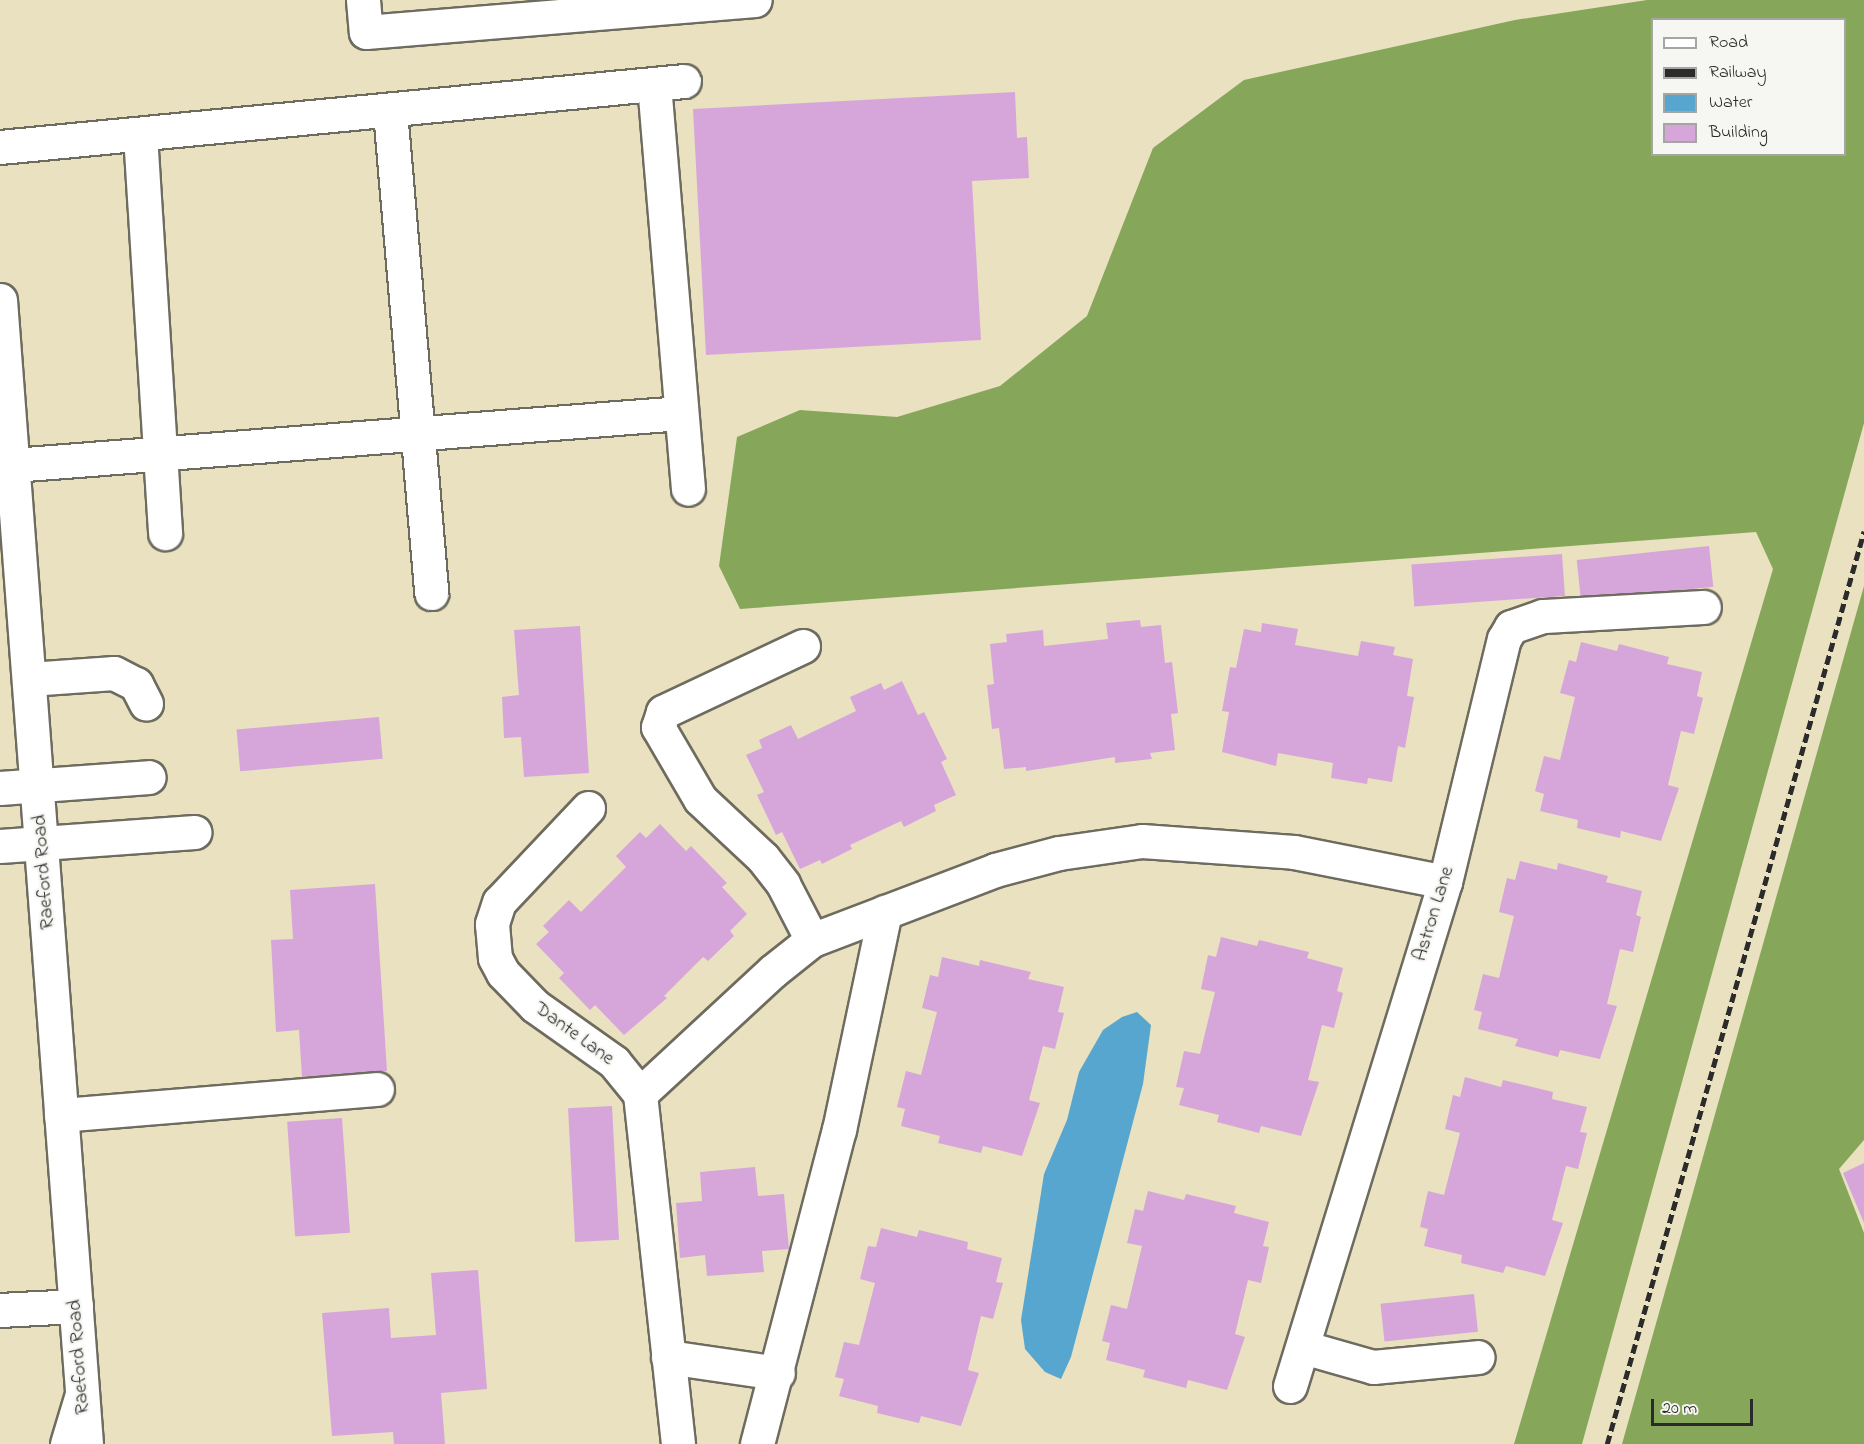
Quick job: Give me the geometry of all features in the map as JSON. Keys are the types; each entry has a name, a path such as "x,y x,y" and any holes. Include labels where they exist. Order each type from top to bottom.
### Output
{"main road":[{"path":"363,0 366,32 504,10 755,0"},
{"path":"0,147 669,83 681,413 688,489"},
{"path":"390,111 431,593"},
{"path":"140,134 165,532"},
{"name":"Raeford Road","path":"1,320 86,1444"},
{"path":"13,465 681,413"},
{"name":"Astron Lane","path":"1290,1386 1445,882 1500,655 1511,627 1542,616 1704,607"},
{"path":"803,646 663,712 658,727 699,799 763,858 783,884 812,940"},
{"path":"29,679 114,673 136,684 146,704"},
{"path":"0,788 149,777"},
{"name":"Dante Lane","path":"588,808 499,902 492,924 495,958 503,973 535,1006 614,1062 640,1094"},
{"path":"0,846 194,832"},
{"path":"678,1444 640,1094 773,971 812,940 995,870 1059,853 1142,841 1294,852 1445,882"},
{"path":"758,1444 839,1130 885,912"},
{"path":"62,1115 377,1089"},
{"path":"0,1310 76,1306"},
{"path":"1303,1347 1373,1366 1478,1357"},
{"path":"668,1357 778,1373"},
{"path":"67,1444 82,1392"}],"green space":[{"path":"1647,0 1864,0 1864,423 1582,1444 1514,1444 1773,569 1756,532 740,609 719,566 737,437 800,410 897,417 1000,386 1087,316 1153,148 1244,80 1515,20"},
{"path":"1864,586 1864,1140 1839,1169 1864,1233 1864,1444 1622,1444"}],"water":[{"path":"1137,1012 1151,1025 1143,1084 1071,1357 1061,1379 1045,1372 1025,1349 1021,1320 1044,1174 1067,1120 1079,1072 1103,1030 1122,1017"}],"building":[{"path":"1015,92 1017,138 1027,137 1029,178 972,181 981,340 706,355 693,109"},
{"path":"1709,546 1713,587 1581,601 1577,560"},
{"path":"1562,554 1565,596 1414,606 1411,565"},
{"path":"1140,620 1141,627 1161,625 1165,663 1172,662 1178,713 1171,714 1175,750 1150,753 1152,759 1115,763 1115,757 1026,771 1026,767 1004,769 999,728 992,729 987,685 994,684 990,644 1007,642 1006,634 1043,630 1044,646 1108,639 1106,623"},
{"path":"1262,623 1298,629 1295,645 1358,656 1361,641 1395,647 1393,655 1413,659 1407,696 1414,697 1405,748 1398,746 1392,782 1368,778 1367,784 1331,778 1333,763 1278,753 1276,766 1222,752 1229,712 1222,711 1230,667 1236,668 1244,629 1261,632"},
{"path":"580,626 589,773 524,777 521,737 504,738 502,697 519,695 514,630"},
{"path":"1581,642 1617,651 1619,644 1669,657 1667,664 1702,672 1697,696 1703,698 1694,734 1681,731 1668,785 1679,788 1661,841 1621,831 1620,838 1577,828 1578,820 1540,811 1544,794 1535,791 1544,756 1560,760 1575,697 1560,693 1569,660 1576,662"},
{"path":"902,681 918,715 924,712 947,759 941,762 956,795 934,805 936,811 904,827 901,821 850,845 852,849 822,864 820,860 800,869 782,832 776,835 757,795 764,792 746,755 762,748 759,740 791,725 798,739 856,711 850,697 881,683 884,690"},
{"path":"379,717 383,759 240,771 237,729"},
{"path":"660,824 686,851 691,846 727,883 722,887 747,914 730,931 734,936 708,961 703,957 664,996 667,998 624,1035 595,1005 590,1010 559,978 564,973 536,944 549,932 543,926 569,900 581,912 626,867 616,856 640,832 646,838"},
{"path":"1520,861 1557,870 1558,863 1608,876 1606,882 1642,891 1636,915 1641,917 1633,952 1620,949 1607,1004 1617,1006 1600,1059 1560,1050 1558,1057 1515,1046 1518,1039 1478,1029 1482,1012 1474,1010 1483,974 1499,978 1514,916 1499,912 1507,878 1515,880"},
{"path":"375,884 387,1071 302,1077 299,1030 276,1032 271,940 293,939 290,890"},
{"path":"1221,937 1257,946 1259,940 1309,952 1307,958 1343,968 1337,991 1343,993 1334,1028 1322,1025 1308,1080 1319,1082 1301,1136 1261,1126 1259,1133 1217,1122 1219,1115 1179,1105 1184,1088 1176,1087 1184,1051 1200,1054 1215,992 1201,989 1208,955 1216,957"},
{"path":"942,957 979,966 980,960 1031,972 1028,979 1064,987 1058,1012 1064,1013 1055,1049 1043,1046 1029,1100 1040,1103 1022,1156 983,1146 981,1153 938,1143 940,1136 901,1126 905,1109 897,1107 906,1071 921,1075 937,1012 922,1008 930,975 938,977"},
{"path":"1465,1077 1501,1087 1503,1080 1553,1092 1552,1099 1587,1107 1580,1132 1587,1133 1578,1169 1566,1166 1552,1220 1563,1223 1545,1276 1506,1266 1503,1273 1461,1263 1462,1255 1424,1246 1428,1229 1420,1227 1428,1191 1444,1195 1460,1133 1445,1129 1453,1095 1460,1097"},
{"path":"612,1106 619,1240 575,1242 568,1108"},
{"path":"342,1118 350,1233 295,1237 287,1122"},
{"path":"1864,1163 1864,1223 1843,1173"},
{"path":"755,1167 758,1196 784,1194 789,1249 762,1251 764,1272 707,1276 705,1255 680,1258 676,1203 702,1201 700,1172"},
{"path":"1148,1191 1184,1200 1186,1194 1236,1206 1234,1213 1269,1222 1263,1246 1269,1247 1261,1283 1248,1280 1235,1334 1245,1337 1227,1390 1188,1380 1186,1388 1143,1377 1145,1370 1106,1360 1110,1343 1102,1341 1111,1305 1127,1309 1142,1246 1127,1243 1135,1209 1143,1211"},
{"path":"881,1228 917,1237 919,1230 968,1242 967,1249 1002,1258 996,1282 1003,1283 993,1319 981,1316 968,1370 979,1373 961,1426 921,1416 919,1423 877,1413 878,1406 839,1396 844,1379 835,1377 844,1342 859,1345 875,1283 860,1279 868,1246 876,1247"},
{"path":"478,1270 487,1389 441,1393 445,1444 394,1444 393,1432 332,1436 322,1313 389,1308 391,1338 436,1335 431,1273"},
{"path":"1474,1294 1478,1332 1384,1342 1381,1304"}],"railway":[{"path":"1607,1444 1864,531"}]}
